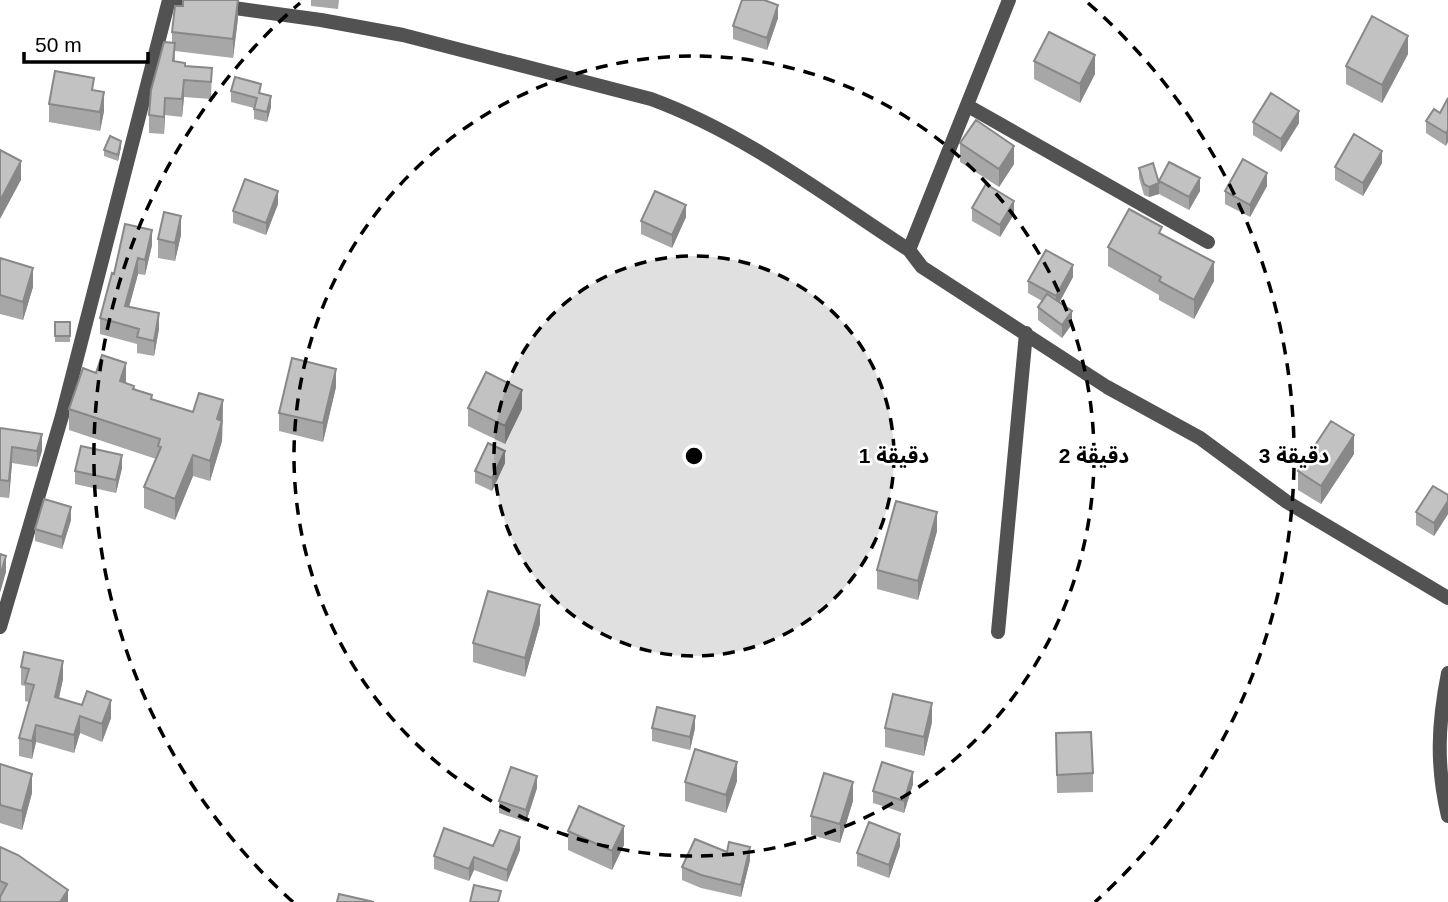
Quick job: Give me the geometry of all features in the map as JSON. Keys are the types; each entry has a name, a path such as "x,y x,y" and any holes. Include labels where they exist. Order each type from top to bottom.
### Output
{"street":[{"path":"0,627 62,416 170,0"},
{"path":"176,0 321,20 403,36 651,99 688,112 743,142 909,250 922,267 1107,387 1200,438 1287,502 1448,598"},
{"path":"909,250 1009,0"},
{"path":"968,106 1208,242"},
{"path":"998,632 1026,333"},
{"path":"1448,673 1440,715 1438,754 1448,816"}],"building":[{"path":"183,0 238,0 233,39 172,32 175,6 183,6"},
{"path":"742,0 764,0 778,5 767,38 733,26"},
{"path":"1372,16 1408,36 1382,85 1346,66"},
{"path":"1049,32 1095,55 1080,84 1034,61"},
{"path":"164,42 175,43 173,61 185,63 185,66 212,68 211,82 184,80 182,99 165,98 164,117 149,115 151,90"},
{"path":"55,71 94,78 92,90 104,92 100,112 49,104"},
{"path":"235,77 261,84 259,93 271,96 267,112 254,109 257,98 231,91"},
{"path":"1271,93 1299,111 1281,139 1253,122"},
{"path":"1448,98 1446,133 1426,121 1434,109 1440,113"},
{"path":"976,120 1014,146 999,169 960,143"},
{"path":"1354,134 1382,151 1363,183 1335,167"},
{"path":"110,136 121,141 118,155 104,150"},
{"path":"0,150 21,161 0,201"},
{"path":"1243,159 1267,173 1250,205 1225,191"},
{"path":"1169,162 1200,178 1189,197 1159,181"},
{"path":"1153,163 1159,183 1149,187 1144,184 1139,168"},
{"path":"245,179 278,191 266,223 233,211"},
{"path":"986,184 1014,201 1000,225 972,208"},
{"path":"655,191 686,205 672,235 641,221"},
{"path":"1129,209 1162,227 1159,233 1214,262 1194,300 1159,281 1161,277 1108,247"},
{"path":"164,212 181,216 175,243 158,239"},
{"path":"125,224 152,230 145,260 138,258 125,306 159,313 154,341 137,337 139,329 100,318 112,273 114,274"},
{"path":"1046,250 1073,265 1056,296 1028,281"},
{"path":"0,258 33,268 23,302 0,295"},
{"path":"1047,294 1072,311 1062,325 1038,307"},
{"path":"55,322 70,322 70,336 55,336"},
{"path":"102,355 126,363 120,381 134,386 133,389 152,395 151,399 193,412 199,393 223,400 217,419 222,421 210,461 193,455 175,499 144,487 161,447 158,446 160,439 69,409 83,368 96,373"},
{"path":"292,358 336,369 323,423 279,413"},
{"path":"486,372 522,390 505,426 468,408"},
{"path":"1331,421 1354,435 1321,486 1298,471"},
{"path":"0,428 42,434 37,451 12,447 9,481 0,480"},
{"path":"488,443 505,451 492,478 475,471"},
{"path":"81,446 122,455 116,480 75,471"},
{"path":"1433,486 1448,495 1448,501 1434,523 1416,512"},
{"path":"44,499 71,507 62,537 35,529"},
{"path":"896,501 937,512 918,581 877,570"},
{"path":"0,554 6,556 0,576"},
{"path":"488,591 540,605 525,658 473,643"},
{"path":"24,652 63,661 55,697 82,705 87,691 111,700 102,724 80,716 74,735 36,725 32,741 19,738 34,685 25,683 29,669 21,667"},
{"path":"893,694 932,703 924,737 885,728"},
{"path":"657,707 695,716 690,737 652,728"},
{"path":"1091,732 1093,773 1057,775 1056,733"},
{"path":"695,749 737,762 726,795 685,782"},
{"path":"882,762 913,772 904,801 873,791"},
{"path":"0,764 32,774 22,811 0,805"},
{"path":"511,767 537,776 526,810 499,801"},
{"path":"824,773 853,782 840,824 811,816"},
{"path":"579,806 624,826 612,851 568,831"},
{"path":"869,822 900,834 889,865 857,853"},
{"path":"444,828 493,846 500,830 520,837 507,870 474,857 469,869 434,856"},
{"path":"695,839 727,852 729,842 750,847 741,885 701,875 682,867"},
{"path":"0,847 18,855 68,890 60,902 0,902 7,884 0,881"},
{"path":"474,885 501,891 498,902 470,902"},
{"path":"339,894 374,902 337,902"}]}
